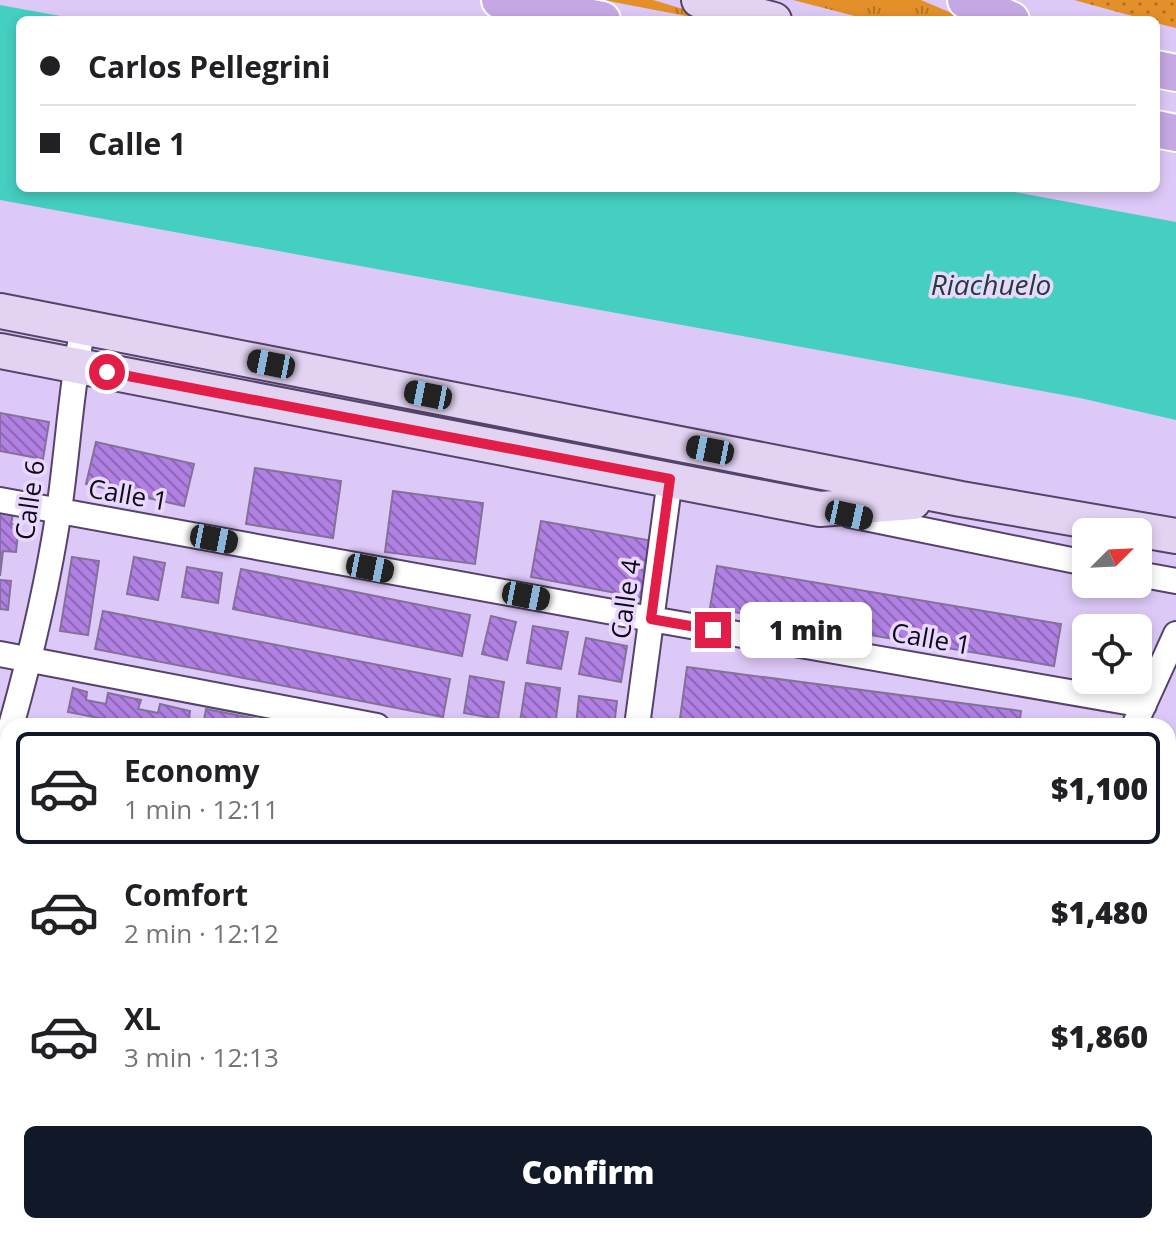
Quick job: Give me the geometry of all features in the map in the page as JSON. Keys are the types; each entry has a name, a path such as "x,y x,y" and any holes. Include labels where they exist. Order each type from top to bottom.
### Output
{"main road":[{"path":"500,0 582,16"},
{"path":"699,0 759,16"},
{"path":"966,0 1002,16"},
{"path":"0,311 961,499 1176,536"},
{"path":"0,351 820,509 961,499"}],"street":[{"name":"Calle 6","path":"13,718 30,659 58,510 75,366 83,327"},
{"name":"Calle 4","path":"638,718 670,479"},
{"name":"Calle 1","path":"0,500 651,619 1139,715"},
{"path":"820,509 1072,560"},
{"path":"1152,577 1176,581"},
{"path":"1139,715 1176,634"},
{"path":"0,654 336,718"}],"green space":[{"path":"603,0 653,0 707,16 686,16"},
{"path":"793,0 921,0 959,16 855,16"},
{"path":"1074,0 1176,0 1176,28 1160,24 1160,16 1132,16"}],"water":[{"name":"Riachuelo","path":"0,5 60,16 16,16 16,192 1015,192 1176,222 1176,420 1080,398 0,200"}],"building":[{"path":"0,413 49,422 43,459 0,451"},
{"path":"96,442 194,464 184,506 86,484"},
{"path":"255,468 341,481 333,538 246,524"},
{"path":"393,491 483,503 475,564 385,552"},
{"path":"0,512 13,514 11,524 19,525 16,552 3,551 0,576"},
{"path":"541,521 653,541 643,598 531,577"},
{"path":"72,557 99,561 88,635 60,631"},
{"path":"134,557 165,563 158,600 127,594"},
{"path":"717,566 1061,624 1054,666 710,608"},
{"path":"187,567 222,573 218,603 182,597"},
{"path":"241,569 470,615 462,656 233,609"},
{"path":"0,580 11,581 8,610 0,609"},
{"path":"103,611 450,679 443,717 95,649"},
{"path":"491,616 516,622 507,660 482,654"},
{"path":"533,626 568,632 561,669 527,663"},
{"path":"586,638 627,646 621,682 579,674"},
{"path":"687,667 1021,711 1020,718 680,718"},
{"path":"470,676 504,682 498,718 464,713"},
{"path":"526,683 560,688 556,718 521,718"},
{"path":"73,688 87,692 86,700 106,704 108,693 141,700 138,709 158,713 160,704 190,711 189,718 99,718 68,712"},
{"path":"579,696 617,701 615,718 577,718"},
{"path":"206,709 252,718 204,718"}],"route":[{"path":"107,372 670,479 651,619 713,630"}]}
